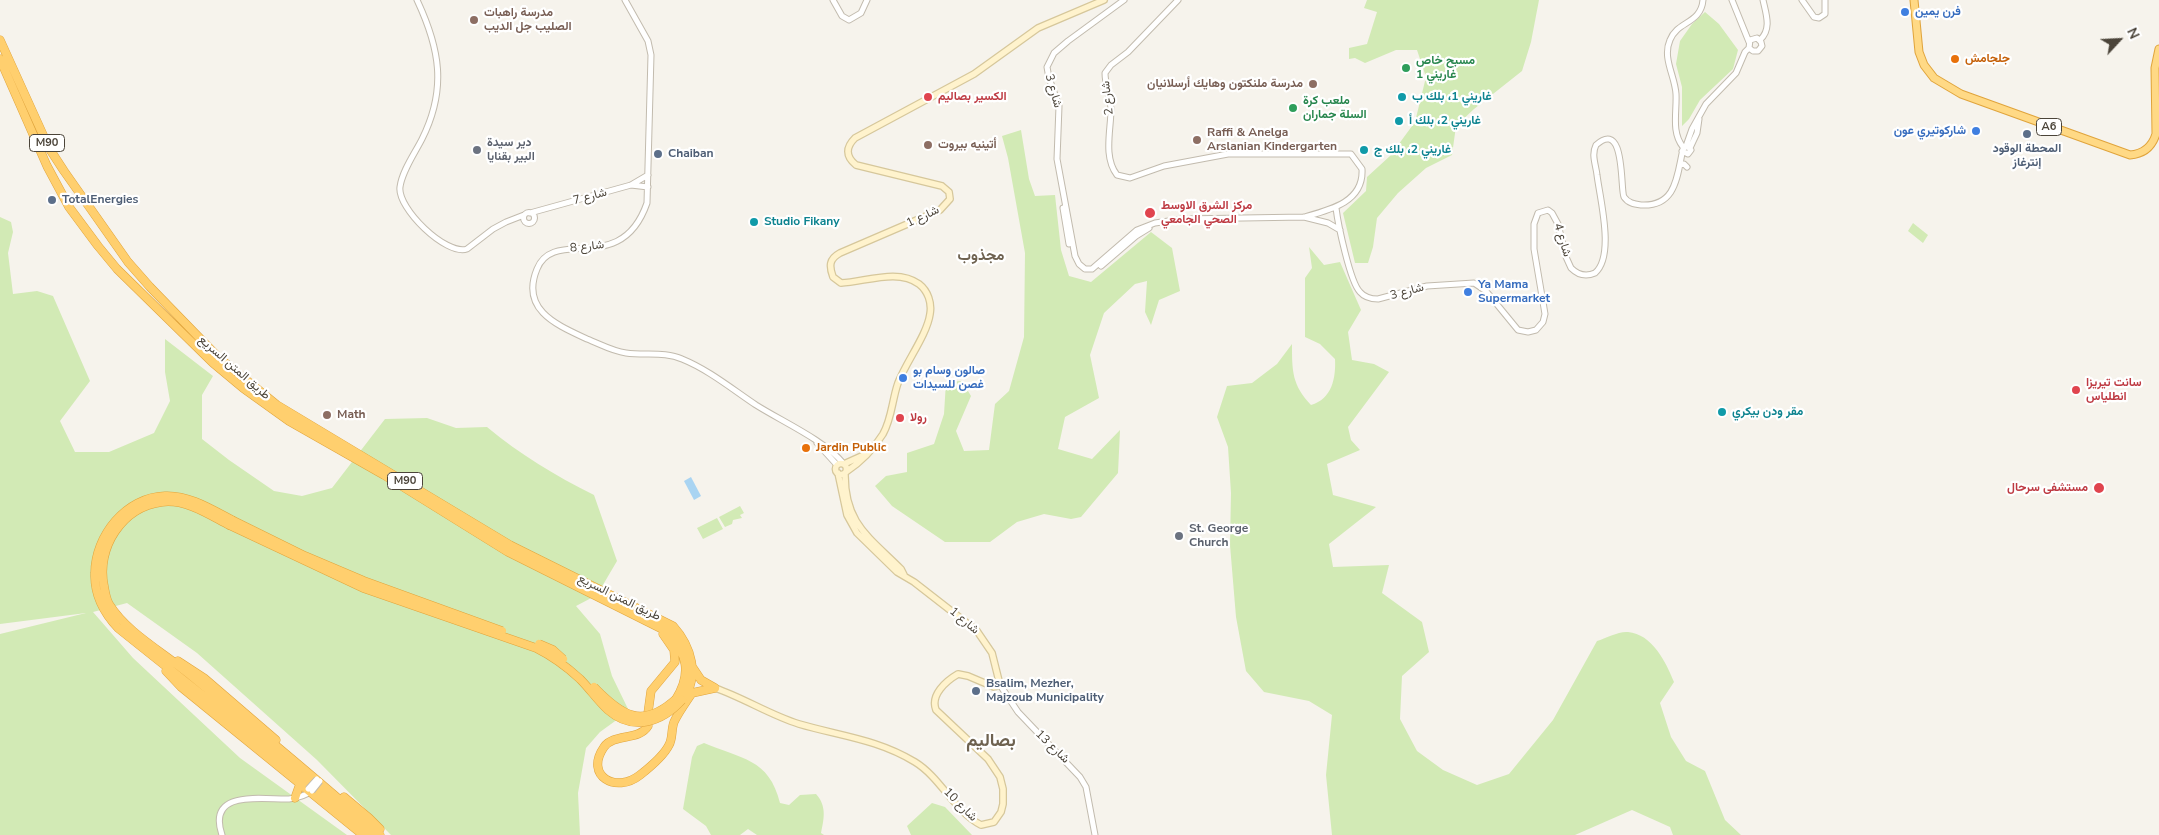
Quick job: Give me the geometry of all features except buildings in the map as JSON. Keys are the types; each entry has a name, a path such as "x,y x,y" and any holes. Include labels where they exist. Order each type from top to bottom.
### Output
{"highway":[{"name":"A6","path":"1914,0 1920,52 1924,65 1934,78 1961,94 2130,155 2137,154 2148,148 2156,134 2154,68 2159,49"},
{"name":"طريق المتن السريع","path":"0,40 49,148 109,236 128,262 218,357 262,394 296,417 388,470 510,545 673,626 684,640 692,665 689,694"},
{"name":"طريق المتن السريع","path":"0,59 47,166 69,207 98,246 135,287 213,363 282,416 384,475 508,552 668,632 675,641 686,665 684,684 679,700"},
{"path":"98,246 109,236"},
{"path":"230,523 198,503 184,498 163,496 143,500 134,505 116,519 98,551 94,574 101,604 108,617 118,628 252,735 371,835"},
{"path":"382,835 130,627 108,602 102,575 103,559 113,533 130,516 146,507 162,502 187,505 364,581 553,650 618,710 630,716 642,717 660,712 689,694 700,690 716,688"},
{"path":"648,713 651,691 675,662 674,650 658,626"},
{"path":"155,658 181,687 363,835"},
{"path":"172,660 186,664 204,678 319,779 369,818 382,835"},
{"path":"692,665 701,680 716,688"},
{"path":"648,726 643,731 616,739 606,745 598,763 599,772 603,778 612,783 619,784 640,775 670,745 674,722 689,694"},
{"path":"296,798 300,784"}],"main road":[{"name":"شارع 1","path":"904,575 901,569 862,531 854,519 847,500 846,473 862,461 883,433 889,420 898,384 928,324 930,301 923,288 904,277 838,282 833,277 830,262 834,256 840,253 940,210 949,202 950,195 942,186 856,165 847,154 849,144 855,138 974,74 1038,28 1104,0"},
{"name":"شارع 1","path":"868,453 841,464 836,470 845,509 854,528 897,572 904,575 977,631 992,653 1000,685"},
{"path":"838,473 846,473 847,468 841,464"},
{"name":"شارع 10","path":"716,688 798,724 842,733 896,752 922,766 966,814 981,825 994,822 1001,812 1003,789 1000,777 988,759 936,710 934,703 938,691 958,674 968,676 994,687 1000,685"}],"street":[{"path":"417,0 432,34 438,90 436,106 430,122 400,187 402,199 418,222 434,238 456,250 467,249 493,229 515,218 524,218"},
{"name":"شارع 8","path":"625,0 638,20 650,48 652,75 647,203 643,214 625,238 600,248 563,250 542,261 537,267 532,286 536,304 548,319 612,350 627,353 670,355 691,362 832,450 841,464"},
{"path":"833,0 842,16 848,20 859,15 868,0"},
{"name":"شارع 3","path":"1124,0 1068,41 1054,53 1048,62 1049,78 1059,106 1057,159 1062,188 1064,221 1075,263 1087,272 1096,270 1155,223 1182,219 1304,217"},
{"name":"شارع 2","path":"1178,0 1105,73 1111,110 1109,159 1117,175 1130,178 1164,166 1228,154 1349,154 1358,162 1362,169 1360,185 1357,191 1336,208"},
{"path":"1686,148 1679,140 1675,121 1676,94 1668,56 1668,46 1672,36 1700,14 1703,0"},
{"path":"1732,0 1749,42 1749,48 1753,52 1760,50 1762,44 1760,40"},
{"path":"1760,40 1765,35 1768,26 1763,0"},
{"path":"1802,0 1814,17 1819,18 1825,14 1825,0"},
{"path":"1749,42 1755,38 1760,40"},
{"name":"شارع 4","path":"1454,284 1474,283 1481,286 1518,330 1528,332 1536,330 1543,322 1545,314 1534,249 1534,224 1538,213 1548,210 1555,217 1566,257 1576,273 1588,275 1595,273 1603,260 1604,214 1593,153 1599,142 1610,140 1618,150 1623,195 1628,202 1651,205 1661,201 1670,193 1676,181 1686,148 1697,133 1699,118 1710,100 1736,73 1745,52 1749,48"},
{"path":"1680,163 1687,167"},
{"path":"631,185 648,175"},
{"path":"631,185 648,187"},
{"name":"شارع 7","path":"549,208 534,218 530,224 524,218 530,213 631,185"},
{"path":"1304,217 1336,208"},
{"name":"شارع 3","path":"1336,208 1353,279 1359,291 1365,296 1371,299 1378,299 1418,287 1454,284"},
{"path":"530,213 534,218"},
{"path":"1304,217 1328,223 1340,230"},
{"name":"شارع 13","path":"1000,685 1018,712 1067,761 1086,787 1095,835"},
{"path":"222,835 220,828 221,815 231,803 253,797 296,798 309,791 319,779"}],"green space":[{"path":"1367,0 1539,0 1531,42 1522,71 1474,109 1456,126 1452,155 1426,168 1398,193 1377,218 1373,247 1368,263 1355,263 1343,213 1366,191 1367,177 1390,156 1415,122 1426,77 1417,50 1396,50 1365,63 1355,58 1349,59 1349,48 1367,44 1377,12 1364,8"},
{"path":"1705,12 1719,24 1738,50 1733,69 1700,100 1689,119 1682,126 1682,87 1676,64 1680,41 1692,24"},
{"path":"1021,130 1029,179 1035,196 1055,195 1061,250 1069,276 1091,282 1151,232 1172,248 1180,291 1159,300 1151,325 1145,312 1147,281 1135,284 1104,313 1090,355 1099,398 1065,417 1058,449 1092,459 1120,430 1118,473 1081,517 1071,519 1044,514 1017,522 990,542 945,542 892,506 875,486 886,476 907,472 907,453 934,444 944,414 946,382 962,381 971,396 956,431 964,451 989,450 995,404 1009,391 1024,337 1025,253 1008,158 1002,136"},
{"path":"0,217 11,222 13,232 8,253 13,294 37,291 53,296 90,381 60,421 75,452 109,452 154,433 170,401 165,372 165,339 213,376 202,395 202,439 274,491 302,496 332,488 385,419 427,418 456,428 487,427 512,447 538,464 594,495 617,561 597,595 576,606 600,634 612,676 629,711 600,732 586,748 578,793 580,835 391,835 317,760 197,653 127,603 93,612 133,658 240,758 347,835 0,835 0,634 86,613 0,624"},
{"path":"1913,223 1928,235 1923,243 1908,231"},
{"path":"1309,247 1324,265 1340,262 1361,310 1348,332 1352,360 1374,364 1389,372 1348,427 1351,440 1360,450 1327,464 1333,495 1376,507 1329,544 1333,567 1389,565 1382,593 1422,622 1429,652 1402,676 1400,719 1417,751 1443,770 1477,785 1509,774 1553,720 1597,641 1621,633 1637,634 1651,643 1657,650 1674,682 1660,703 1671,737 1686,761 1705,771 1725,820 1741,835 1673,835 1670,827 1632,810 1575,835 1332,835 1326,775 1332,715 1309,701 1264,692 1246,671 1236,617 1230,545 1231,493 1228,447 1217,417 1227,386 1252,383 1277,364 1292,344 1294,377 1305,398 1311,405 1324,398 1328,393 1335,373 1335,359 1320,344 1305,337 1305,278 1312,268"},
{"path":"740,506 744,513 740,515 742,518 733,520 732,524 725,527 719,517"},
{"path":"717,518 723,529 703,539 697,528"},
{"path":"704,743 741,757 761,768 775,788 780,803 789,805 800,795 816,794 823,808 824,818 821,833 824,835 757,835 748,829 740,835 711,835 706,826 683,809 692,757 697,746"},
{"path":"932,803 945,807 972,835 911,835 907,826"}],"water":[{"path":"691,477 701,496 694,500 684,481"}],"place":[{"name":"فرن يمين","path":"1905,12"},
{"name":"مدرسة راهبات الصليب جل الديب","path":"474,20"},
{"name":"جلجامش","path":"1955,59"},
{"name":"مسبح خاص غاريني 1","path":"1406,68"},
{"name":"مدرسة ملنكتون وهايك أرسلانيان","path":"1313,84"},
{"name":"الكسير بصاليم","path":"928,97"},
{"name":"غاريني 1، بلك ب","path":"1402,97"},
{"name":"ملعب كرة السلة جماران","path":"1293,108"},
{"name":"غاريني 2، بلك أ","path":"1399,121"},
{"name":"شاركوتيري عون","path":"1976,131"},
{"name":"المحطة الوقود إنترغاز","path":"2027,134"},
{"name":"Raffi & Anelga Arslanian Kindergarten","path":"1197,140"},
{"name":"أتينيه بيروت","path":"928,145"},
{"name":"دير سيدة البير بقنايا","path":"477,150"},
{"name":"غاريني 2، بلك ج","path":"1364,150"},
{"name":"Chaiban","path":"658,154"},
{"name":"TotalEnergies","path":"52,200"},
{"name":"مركز الشرق الاوسط الصحي الجامعي","path":"1150,213"},
{"name":"Studio Fikany","path":"754,222"},
{"name":"Ya Mama Supermarket","path":"1468,292"},
{"name":"صالون وسام بو غصن للسيدات","path":"903,378"},
{"name":"سانت تيريزا انطلياس","path":"2076,390"},
{"name":"مقر ودن بيكري","path":"1722,412"},
{"name":"Math","path":"327,415"},
{"name":"رولا","path":"900,418"},
{"name":"Jardin Public","path":"806,448"},
{"name":"مستشفى سرحال","path":"2099,488"},
{"name":"St. George Church","path":"1179,536"},
{"name":"Bsalim, Mezher, Majzoub Municipality","path":"976,691"}],"district":[{"name":"مجذوب","path":"981,256"},
{"name":"بصاليم","path":"991,742"}]}
